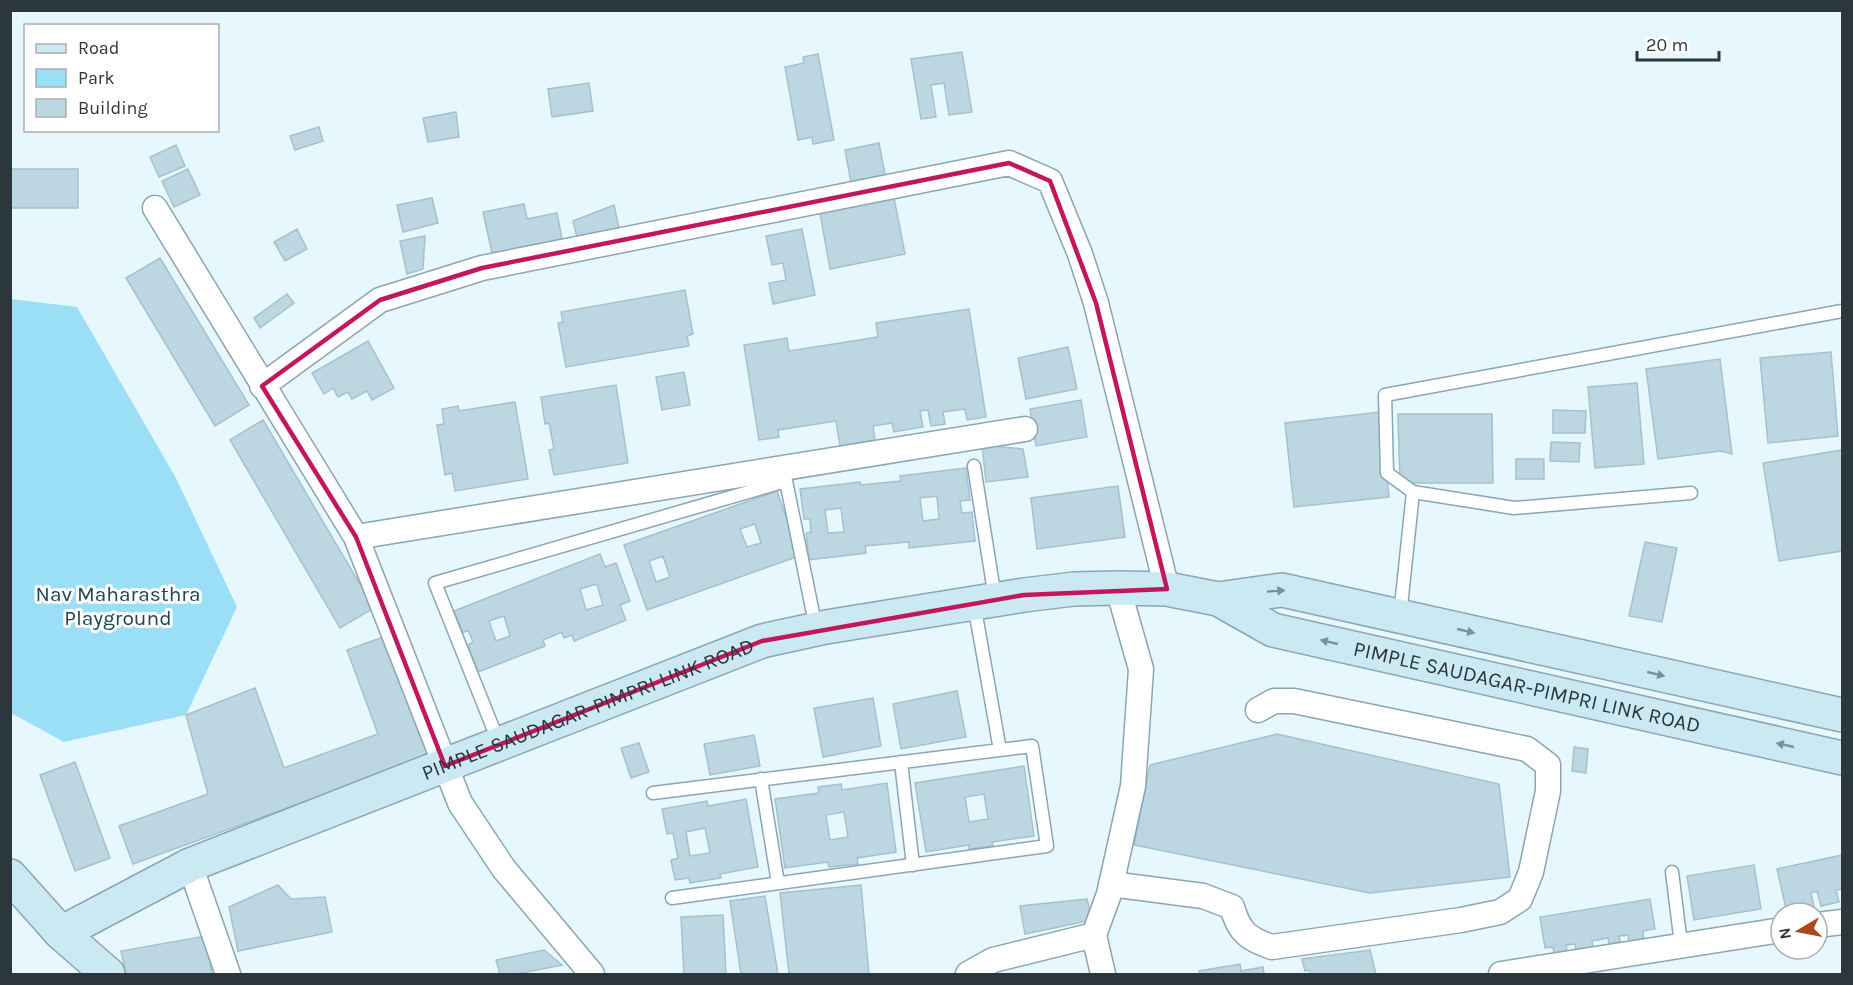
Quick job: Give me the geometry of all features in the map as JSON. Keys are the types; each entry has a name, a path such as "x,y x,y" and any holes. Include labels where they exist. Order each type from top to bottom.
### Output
{"street":[{"path":"262,386 380,300 482,268 1009,164 1050,181 1080,254 1096,303 1167,589"},
{"path":"155,208 356,537 460,803 504,869 592,975"},
{"path":"356,537 1025,429"},
{"path":"1103,975 1094,935 1112,884 1133,786 1141,669 1118,588"},
{"name":"PIMPLE SAUDAGAR-PIMPRI LINK ROAD","path":"61,933 190,865 445,766 697,664 762,641 816,629 1074,589 1167,589 1218,599 1273,630 1842,758"},
{"name":"PIMPLE SAUDAGAR-PIMPRI LINK ROAD","path":"1218,599 1282,590 1842,715"},
{"path":"1112,884 1203,896 1232,907 1236,922 1252,941 1272,947 1461,920 1500,912 1520,899 1531,872 1548,791 1548,765 1527,749 1294,701 1274,701 1258,710"},
{"path":"190,865 228,975"},
{"path":"10,876 61,933 107,974"},
{"path":"1502,975 1681,944 1769,932"},
{"path":"968,975 993,960 1094,935"}],"lane":[{"path":"1691,493 1514,508 1413,492 1387,473 1385,395 1842,311"},
{"path":"974,466 1000,750"},
{"path":"500,744 435,583 786,481 816,629"},
{"path":"1400,616 1413,492"},
{"path":"653,792 1032,746 1047,846 672,898"},
{"path":"902,762 913,865"},
{"path":"761,779 778,883"},
{"path":"1672,872 1681,944"}],"highlighted area":[{"path":"1009,163 1050,181 1096,303 1167,589 1024,595 762,641 445,766 356,537 262,386 380,300 482,268"}],"green space":[{"name":"Nav Maharasthra Playground","path":"11,299 77,307 176,478 237,607 186,715 64,742 11,713"}],"building":[{"path":"962,52 972,112 949,115 944,83 931,85 936,117 921,119 911,59"},
{"path":"818,54 834,140 813,144 812,137 798,140 785,67 804,63 803,57"},
{"path":"589,83 593,111 552,117 548,89"},
{"path":"456,112 459,137 428,142 423,118"},
{"path":"319,127 323,141 295,150 290,136"},
{"path":"879,143 885,175 851,182 845,150"},
{"path":"176,145 185,166 159,177 150,157"},
{"path":"10,169 78,169 78,208 10,208"},
{"path":"188,169 200,195 174,207 162,181"},
{"path":"432,198 438,223 403,232 397,205"},
{"path":"894,198 905,254 830,269 820,213"},
{"path":"524,204 527,219 557,213 562,239 492,253 483,212"},
{"path":"614,205 619,228 577,237 573,221"},
{"path":"297,229 307,249 285,261 274,242"},
{"path":"802,229 815,295 773,304 769,283 786,280 783,263 772,265 766,236"},
{"path":"425,236 423,269 407,274 400,241"},
{"path":"160,258 249,405 215,426 126,278"},
{"path":"685,290 693,334 687,336 689,346 566,367 558,323 563,322 561,312"},
{"path":"287,294 294,303 260,328 254,318"},
{"path":"969,309 986,417 967,420 965,409 943,412 945,424 931,426 928,410 920,411 923,427 894,432 892,423 873,426 875,440 840,446 836,421 778,430 779,437 759,440 744,345 787,338 789,351 878,337 876,323"},
{"path":"368,341 394,388 372,400 367,391 352,399 348,392 338,397 333,388 324,394 312,373"},
{"path":"1068,347 1077,389 1026,399 1018,358"},
{"path":"1831,352 1838,436 1768,443 1760,358"},
{"path":"1720,359 1732,454 1721,451 1658,459 1646,369"},
{"path":"684,372 690,405 662,410 656,377"},
{"path":"1637,383 1644,464 1595,468 1588,387"},
{"path":"616,385 628,463 554,475 549,450 554,449 549,423 545,424 541,397"},
{"path":"1081,400 1087,437 1036,446 1030,409"},
{"path":"515,402 528,479 455,491 452,473 445,475 437,425 444,424 442,409 458,406 459,411"},
{"path":"1553,410 1586,411 1585,433 1553,433"},
{"path":"1380,412 1389,497 1294,507 1285,423"},
{"path":"1398,414 1492,414 1493,483 1400,483"},
{"path":"263,420 374,608 340,628 230,440"},
{"path":"1551,442 1580,443 1579,462 1550,461"},
{"path":"982,445 1023,449 1028,477 986,482"},
{"path":"1842,450 1842,551 1779,561 1763,463"},
{"path":"1516,459 1544,459 1544,479 1516,479"},
{"path":"966,468 970,500 960,501 962,513 972,512 975,541 909,548 909,542 865,546 866,553 809,560 806,533 811,532 810,519 804,519 800,489 860,482 861,485 901,481 900,476","holes":["937,496 939,519 923,521 920,498","841,508 844,532 828,533 825,510"]},
{"path":"1118,486 1125,537 1037,549 1031,498"},
{"path":"777,491 799,556 647,610 624,545","holes":["755,524 761,543 747,547 740,529","663,556 670,577 656,582 649,561"]},
{"path":"1645,542 1677,548 1662,622 1629,616"},
{"path":"600,554 605,567 616,563 630,601 620,605 626,620 574,641 572,635 564,638 562,632 543,640 545,646 478,672 468,645 473,642 468,630 463,633 454,611","holes":["597,584 603,605 586,610 580,589","504,616 510,636 496,641 489,621"]},
{"path":"386,636 430,756 133,864 119,826 208,794 186,715 255,688 284,768 378,734 347,650"},
{"path":"957,691 966,737 901,749 893,704"},
{"path":"873,698 881,746 823,757 814,708"},
{"path":"1277,734 1499,784 1510,877 1370,893 1134,845 1150,765"},
{"path":"754,735 760,766 710,775 704,744"},
{"path":"639,743 649,772 631,778 621,748"},
{"path":"1574,747 1588,749 1586,773 1572,771"},
{"path":"75,762 110,858 75,871 40,775"},
{"path":"1024,766 1034,836 992,842 993,846 969,849 969,845 926,852 915,783"},
{"path":"887,783 896,852 857,858 858,864 829,867 828,862 785,868 775,799 819,793 818,787 841,784 842,790","holes":["844,812 848,837 830,840 826,815"]},
{"path":"984,794 988,819 969,822 965,797"},
{"path":"746,799 758,867 720,874 721,878 690,883 689,878 675,880 671,860 678,858 673,833 667,834 662,809 707,801 708,806"},
{"path":"705,828 710,853 690,856 686,832"},
{"path":"1842,855 1842,889 1836,890 1839,902 1829,904 1829,901 1820,901 1817,891 1811,893 1813,901 1784,901 1777,869"},
{"path":"1754,865 1761,909 1694,920 1687,876"},
{"path":"278,885 291,899 325,897 332,932 238,951 229,907"},
{"path":"861,885 869,974 789,974 780,893"},
{"path":"765,896 778,974 741,974 730,901"},
{"path":"1087,899 1092,920 1025,934 1020,906"},
{"path":"1650,899 1655,929 1643,931 1644,939 1629,941 1628,935 1619,936 1620,942 1609,944 1608,938 1592,941 1593,947 1576,950 1575,944 1566,945 1567,951 1554,954 1553,947 1545,948 1540,917"},
{"path":"723,915 726,974 684,974 681,917"},
{"path":"205,936 212,974 126,974 121,951"},
{"path":"544,950 562,965 517,974 500,974 496,960"},
{"path":"1370,950 1376,974 1310,974 1309,970 1305,971 1302,959"},
{"path":"1240,964 1241,971 1263,967 1264,974 1199,974 1199,971"}]}
